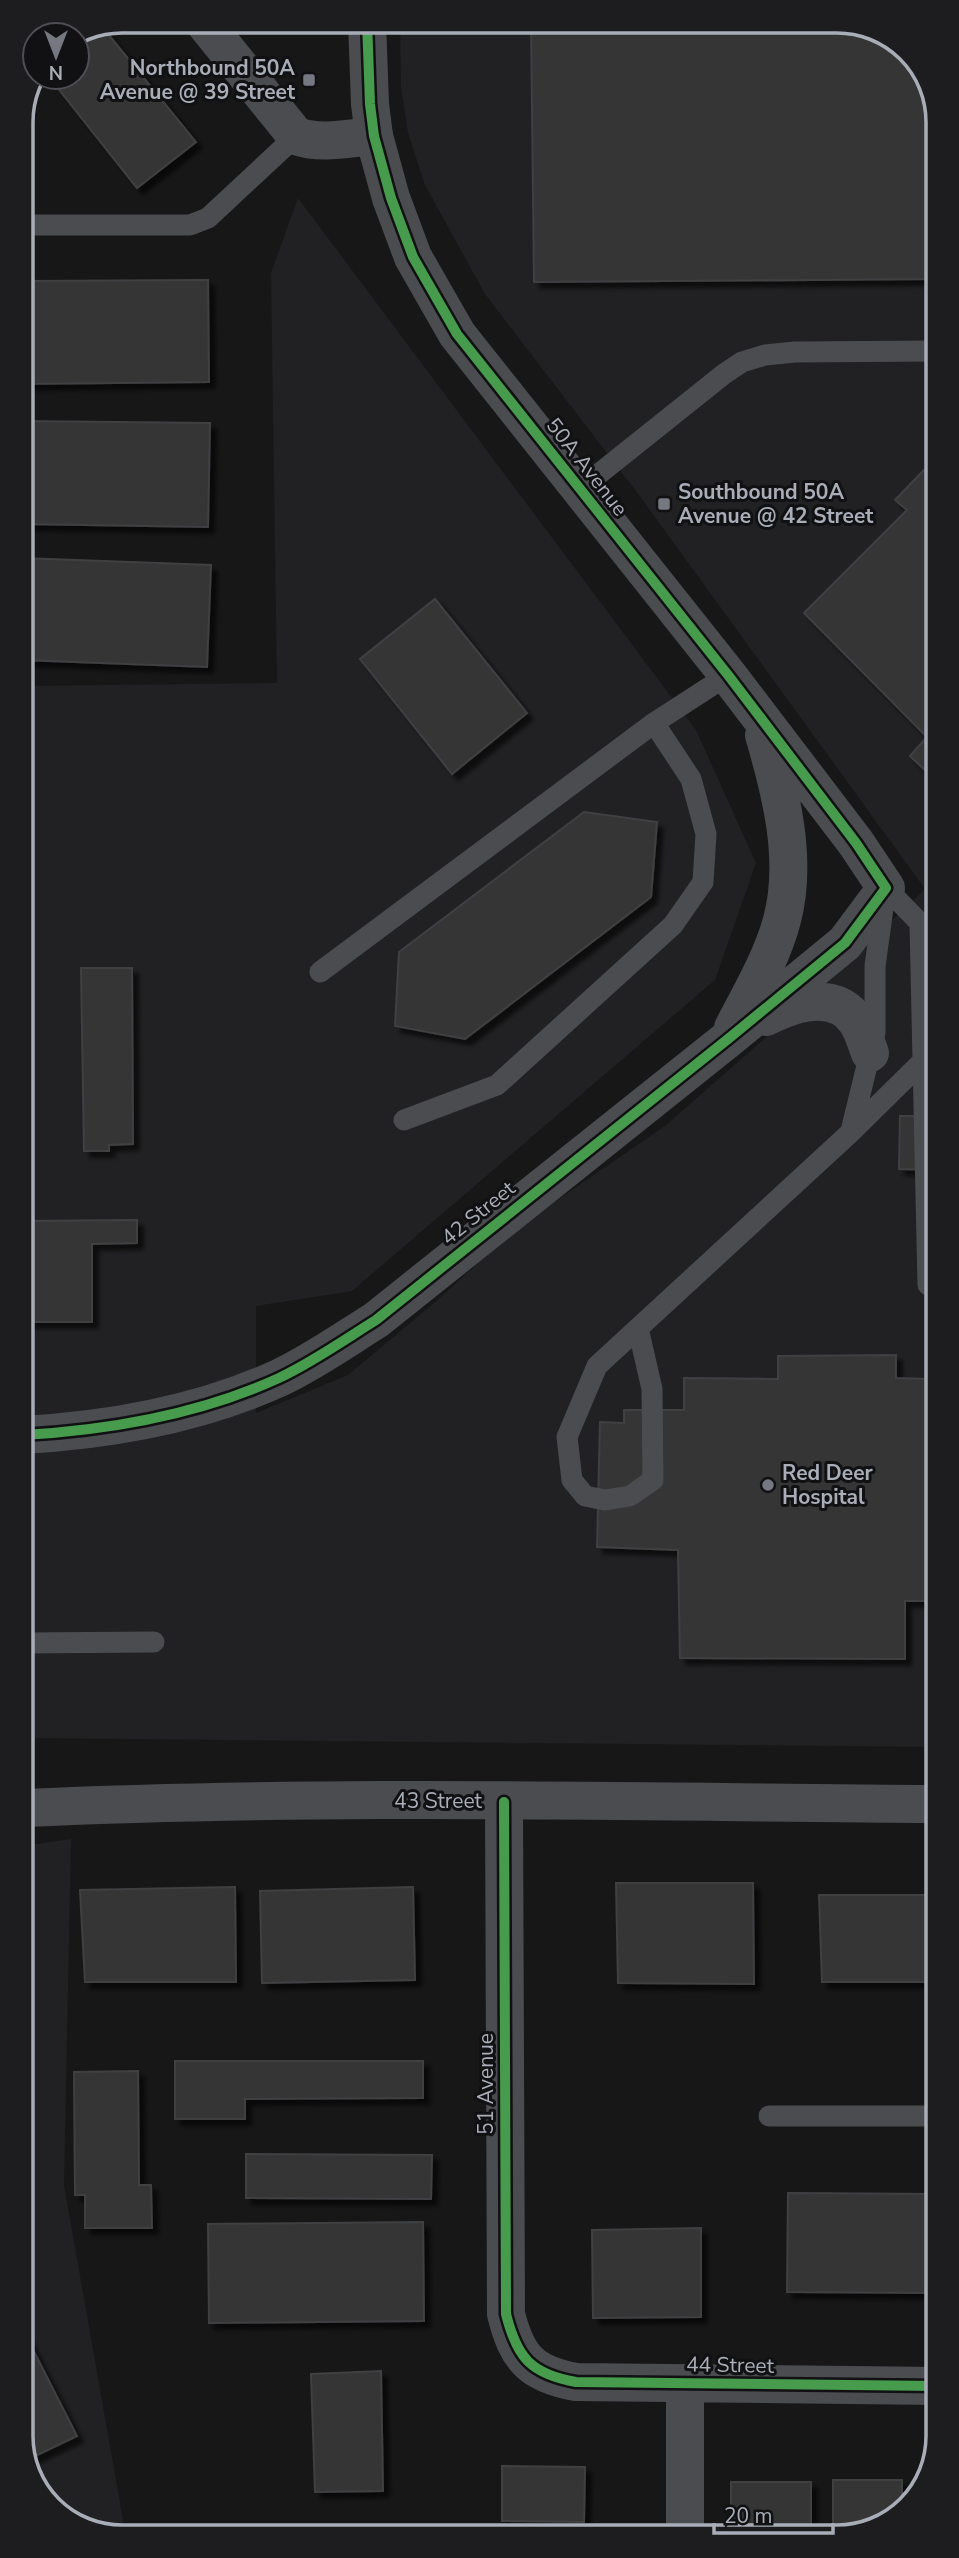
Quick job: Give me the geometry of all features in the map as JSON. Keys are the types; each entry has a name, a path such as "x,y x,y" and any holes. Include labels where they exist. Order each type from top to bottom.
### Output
{"street":[{"path":"213,33 296,136 309,141 374,136"},
{"name":"50A Avenue","path":"367,33 374,136 391,198 413,257 457,334 728,675 823,799 886,888"},
{"name":"42 Street","path":"728,1039 772,949 787,895 787,840 776,776 759,718"},
{"name":"42 Street","path":"33,1433 114,1426 222,1401 280,1378 324,1354 376,1320 845,943 886,888"},
{"path":"728,1039 769,1016 790,1008 816,1001 831,1002 851,1014 858,1023 870,1053"},
{"name":"43 Street","path":"33,1808 154,1802 926,1804"},
{"name":"51 Avenue","path":"504,1802 506,2314 517,2348 527,2362"},
{"name":"44 Street","path":"527,2362 555,2378 576,2382 926,2386"},
{"path":"685,2383 685,2525"}],"lane":[{"path":"33,225 190,226 208,218 296,136"},
{"path":"580,489 742,362 765,355 795,352 926,351"},
{"path":"320,972 654,723 728,675"},
{"path":"404,1120 497,1085 673,925 703,882 705,834 691,779 654,723"},
{"path":"850,1133 876,1033 875,966 886,888"},
{"path":"886,888 920,923 926,1195"},
{"path":"638,1328 653,1389 653,1480 630,1496 605,1500 585,1496 572,1480 567,1437 597,1366 638,1328 850,1133 923,1061"},
{"path":"33,1643 154,1642"},
{"path":"769,2116 926,2116"}],"shaded area":[{"path":"400,33 842,33 871,40 895,55 914,78 923,99 926,122 926,1747 33,1738 33,686 277,683 271,273 298,198 696,730 756,863 715,980 352,1291 256,1306 256,1413 348,1375 433,1304 518,1227 665,1126 780,1025 925,889 639,495 485,294 425,185 408,133 401,86"},
{"path":"71,1839 64,2185 124,2525 88,2518 64,2503 48,2485 40,2470 34,2447 33,1845"}],"building":[{"path":"531,33 842,33 871,40 886,48 904,64 914,78 923,99 926,122 926,279 534,282"},
{"path":"105,35 109,35 196,142 137,188 60,91 91,91 91,39"},
{"path":"208,280 209,382 33,384 33,281"},
{"path":"33,421 210,423 208,527 33,524"},
{"path":"924,470 926,472 926,736 804,613 907,510 895,500"},
{"path":"33,558 211,565 207,667 33,660"},
{"path":"435,599 527,713 452,774 360,659"},
{"path":"926,738 926,771 910,756"},
{"path":"584,812 657,822 651,897 465,1039 395,1026 399,952"},
{"path":"81,968 132,968 133,1144 109,1145 109,1151 84,1151"},
{"path":"900,1116 926,1116 926,1170 899,1169"},
{"path":"137,1220 137,1243 92,1244 92,1322 33,1322 33,1221"},
{"name":"Red Deer Hospital","path":"896,1355 896,1378 926,1379 926,1601 905,1601 905,1659 680,1658 678,1550 597,1547 600,1422 624,1423 624,1410 684,1410 684,1378 778,1379 778,1356"},
{"path":"616,1883 753,1883 754,1984 618,1983"},
{"path":"235,1887 236,1982 85,1982 80,1890"},
{"path":"413,1887 415,1980 262,1983 260,1891"},
{"path":"819,1895 926,1895 926,1982 822,1982"},
{"path":"175,2061 423,2061 423,2098 245,2099 245,2119 175,2119"},
{"path":"138,2071 139,2185 151,2185 152,2228 85,2228 85,2195 75,2195 74,2072"},
{"path":"246,2154 432,2155 431,2199 246,2198"},
{"path":"788,2193 926,2194 926,2293 787,2292"},
{"path":"423,2222 424,2321 209,2323 208,2224"},
{"path":"701,2228 701,2317 593,2318 592,2230"},
{"path":"33,2350 77,2436 35,2456"},
{"path":"381,2371 383,2491 315,2492 311,2374"},
{"path":"502,2466 585,2467 584,2522 502,2521"},
{"path":"833,2480 902,2480 902,2495 886,2510 860,2522 833,2525"},
{"path":"731,2482 811,2482 811,2525 731,2525"}],"cycle path":[{"path":"33,1434 121,1425 217,1402 279,1378 376,1320 845,943 886,888 856,843 728,675 457,334 413,257 391,198 374,136 367,33"},
{"path":"504,1802 506,2314 521,2353 537,2369 576,2382 926,2386"}],"place":[{"name":"Northbound 50A Avenue @ 39 Street","path":"309,80"},
{"name":"Southbound 50A Avenue @ 42 Street","path":"664,504"},
{"name":"Red Deer Hospital","path":"768,1485"}]}
